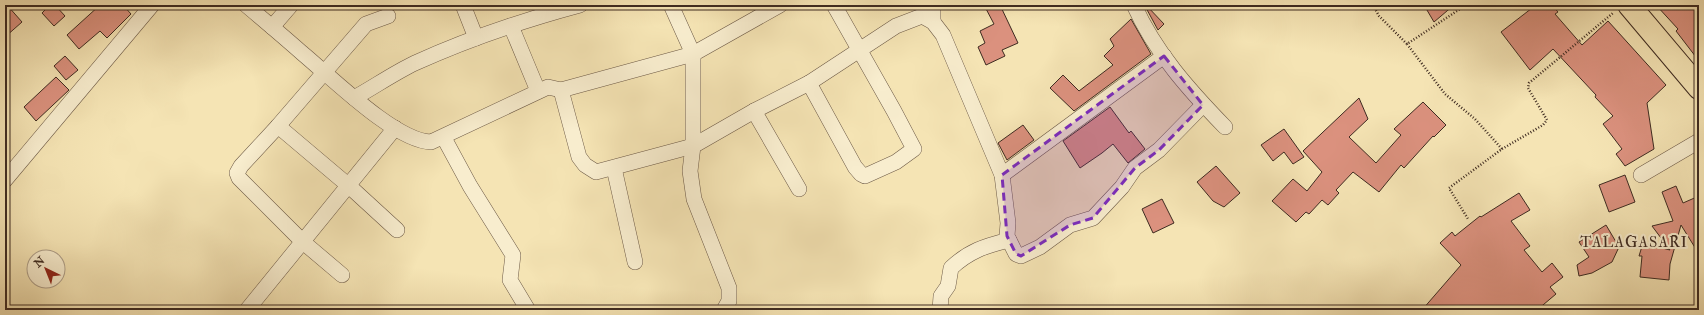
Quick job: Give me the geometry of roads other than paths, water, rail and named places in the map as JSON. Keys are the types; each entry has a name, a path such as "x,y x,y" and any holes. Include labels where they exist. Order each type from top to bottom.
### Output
{"main road":[{"path":"1621,9 1699,88"}],"street":[{"path":"5,180 152,5"},
{"path":"246,5 354,98 395,128 422,142 431,142 444,138 548,87 561,90 693,54 780,5"},
{"path":"272,28 290,5"},
{"path":"463,5 476,38"},
{"path":"354,98 414,64 476,38 511,26 543,10 580,5"},
{"path":"671,5 693,54 693,146 690,171 694,199 729,288 729,301 724,310"},
{"path":"810,83 855,166 861,174 865,176 896,162 911,153 914,149 834,5"},
{"path":"933,5 933,22"},
{"path":"1134,5 1164,56 1187,88 1225,127"},
{"path":"342,275 303,242 239,178 237,173 240,166 278,126 366,24 388,16"},
{"path":"561,90 579,157 585,165 596,172 693,146 754,111 810,83 896,26 922,16 933,22 943,35 954,65 1002,175 1008,233 1016,254 1021,256 1040,246 1070,225 1093,218 1122,187 1135,168 1159,150 1203,105"},
{"path":"511,26 538,91"},
{"path":"1002,175 1164,56"},
{"path":"754,111 799,189"},
{"path":"278,126 349,186 397,230"},
{"path":"247,310 395,128"},
{"path":"444,138 470,186 513,255 510,280 528,310"},
{"path":"1641,175 1699,141"},
{"path":"614,168 635,262"},
{"path":"940,310 941,296 948,286 951,268 966,255 1008,233"}],"district":[{"name":"TALAGASARI","path":"1634,242"}]}
